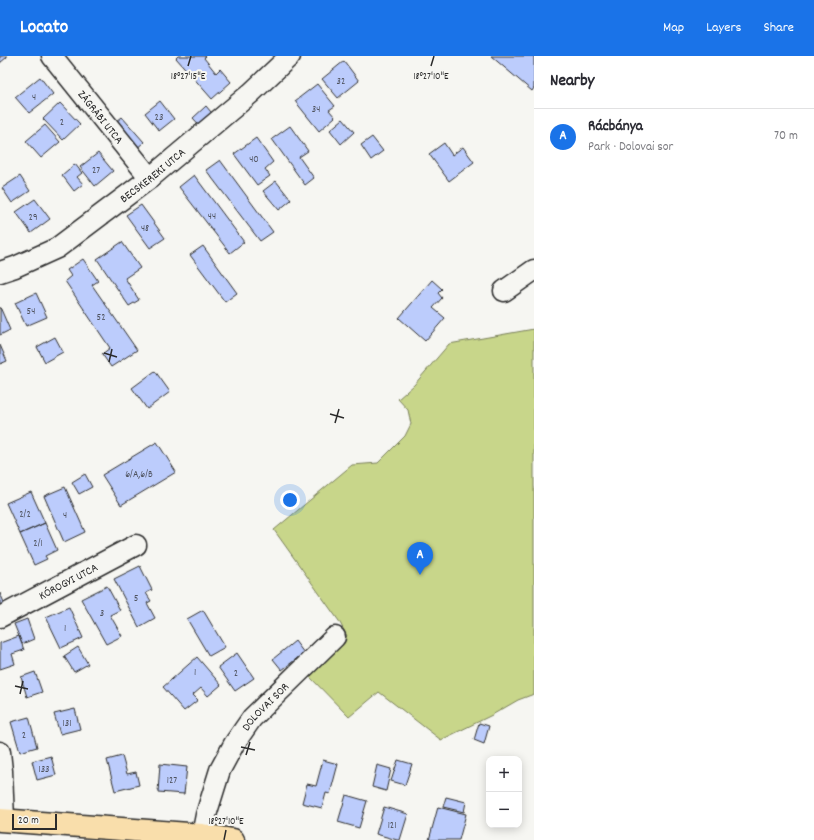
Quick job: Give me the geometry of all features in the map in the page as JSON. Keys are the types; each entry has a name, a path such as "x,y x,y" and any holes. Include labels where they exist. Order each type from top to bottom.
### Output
{"main road":[{"path":"2,820 202,835 233,840"}],"street":[{"name":"ZÁGRÁBI UTCA","path":"52,56 150,178"},
{"name":"BECSKEREKI UTCA","path":"0,272 15,267 57,248 150,178 251,93 290,56"},
{"path":"504,291 534,270"},
{"name":"KÓROGYI UTCA","path":"0,617 136,545"},
{"name":"DOLOVAI SOR","path":"202,835 206,815 220,770 234,744 252,718 335,637"},
{"path":"0,752 2,770 2,820"}],"green space":[{"path":"534,329 534,694 518,700 492,715 441,740 379,692 349,717 308,675 347,636 339,621 274,530 352,465 378,463 405,436 411,424 408,410 398,399 414,385 449,344"}],"building":[{"path":"0,56 7,56 7,57 0,63"},
{"path":"178,56 206,56 204,58 216,73 220,69 231,82 212,99 176,58"},
{"path":"491,56 534,56 534,88 532,91"},
{"path":"344,61 359,81 338,98 322,79"},
{"path":"40,77 53,94 29,113 15,97"},
{"path":"317,84 335,106 329,110 335,117 319,131 295,101"},
{"path":"160,101 174,119 159,131 145,113"},
{"path":"60,103 80,124 63,140 43,119"},
{"path":"206,106 216,118 203,129 193,118"},
{"path":"122,117 144,142 134,151 112,125"},
{"path":"343,119 354,132 341,144 330,130"},
{"path":"45,125 60,142 41,158 26,141"},
{"path":"290,126 308,151 299,157 314,178 305,185 272,139"},
{"path":"372,137 383,151 371,160 361,145"},
{"path":"256,138 273,162 265,169 270,176 257,185 234,154"},
{"path":"444,143 452,155 463,147 474,162 449,181 429,154"},
{"path":"98,153 113,171 95,186 80,167"},
{"path":"220,160 273,232 260,241 206,170"},
{"path":"75,164 82,173 77,177 83,184 74,191 62,175"},
{"path":"194,175 244,242 230,253 179,187"},
{"path":"20,176 30,191 12,203 2,188"},
{"path":"276,181 291,200 279,210 263,191"},
{"path":"35,199 50,219 31,233 16,212"},
{"path":"141,205 165,238 150,248 126,215"},
{"path":"122,242 140,268 125,278 139,300 129,306 97,259"},
{"path":"203,246 237,293 225,302 190,255"},
{"path":"83,259 98,281 92,285 137,350 111,367 102,354 110,348 65,281 71,276 67,270"},
{"path":"432,280 442,289 438,293 442,298 433,308 445,318 425,341 399,318"},
{"path":"36,293 47,317 26,326 15,303"},
{"path":"0,307 10,330 0,335"},
{"path":"55,337 63,352 45,362 37,347"},
{"path":"0,345 7,361 0,364"},
{"path":"155,371 170,392 147,409 132,388"},
{"path":"157,442 176,472 121,505 102,475"},
{"path":"85,474 92,487 79,494 72,482"},
{"path":"65,487 85,532 64,542 44,496"},
{"path":"31,492 45,523 20,534 6,503"},
{"path":"45,523 57,550 45,556 47,559 34,565 20,534"},
{"path":"140,566 152,590 146,593 151,601 147,603 155,618 139,627 114,579"},
{"path":"107,586 120,610 110,615 122,636 106,644 81,599"},
{"path":"0,593 6,607 0,610"},
{"path":"69,607 83,638 61,648 46,617"},
{"path":"203,610 225,647 209,656 187,619"},
{"path":"27,619 34,639 22,644 14,624"},
{"path":"19,636 24,650 12,654 15,664 0,669 0,643"},
{"path":"295,641 304,653 282,670 273,659"},
{"path":"78,647 88,664 74,672 64,656"},
{"path":"237,653 254,678 235,691 218,667"},
{"path":"197,657 221,685 208,696 201,688 193,695 198,700 184,711 163,687"},
{"path":"35,672 42,692 27,697 21,677"},
{"path":"75,709 80,729 60,734 54,714"},
{"path":"29,717 37,747 20,752 11,722"},
{"path":"479,723 489,726 484,744 474,740"},
{"path":"51,756 56,775 37,780 32,761"},
{"path":"122,756 127,774 136,772 139,785 115,791 107,760"},
{"path":"323,760 338,764 330,794 326,793 322,808 302,803 307,784 316,786"},
{"path":"398,760 412,764 405,785 391,781"},
{"path":"160,764 187,767 184,794 158,792"},
{"path":"377,765 391,769 386,791 372,787"},
{"path":"346,795 367,801 359,828 338,822"},
{"path":"446,797 466,802 464,812 443,807"},
{"path":"384,807 408,814 400,840 376,834"},
{"path":"438,807 466,814 459,840 429,840"}],"place":[{"name":"Rácbánya","path":"420,575"}]}
